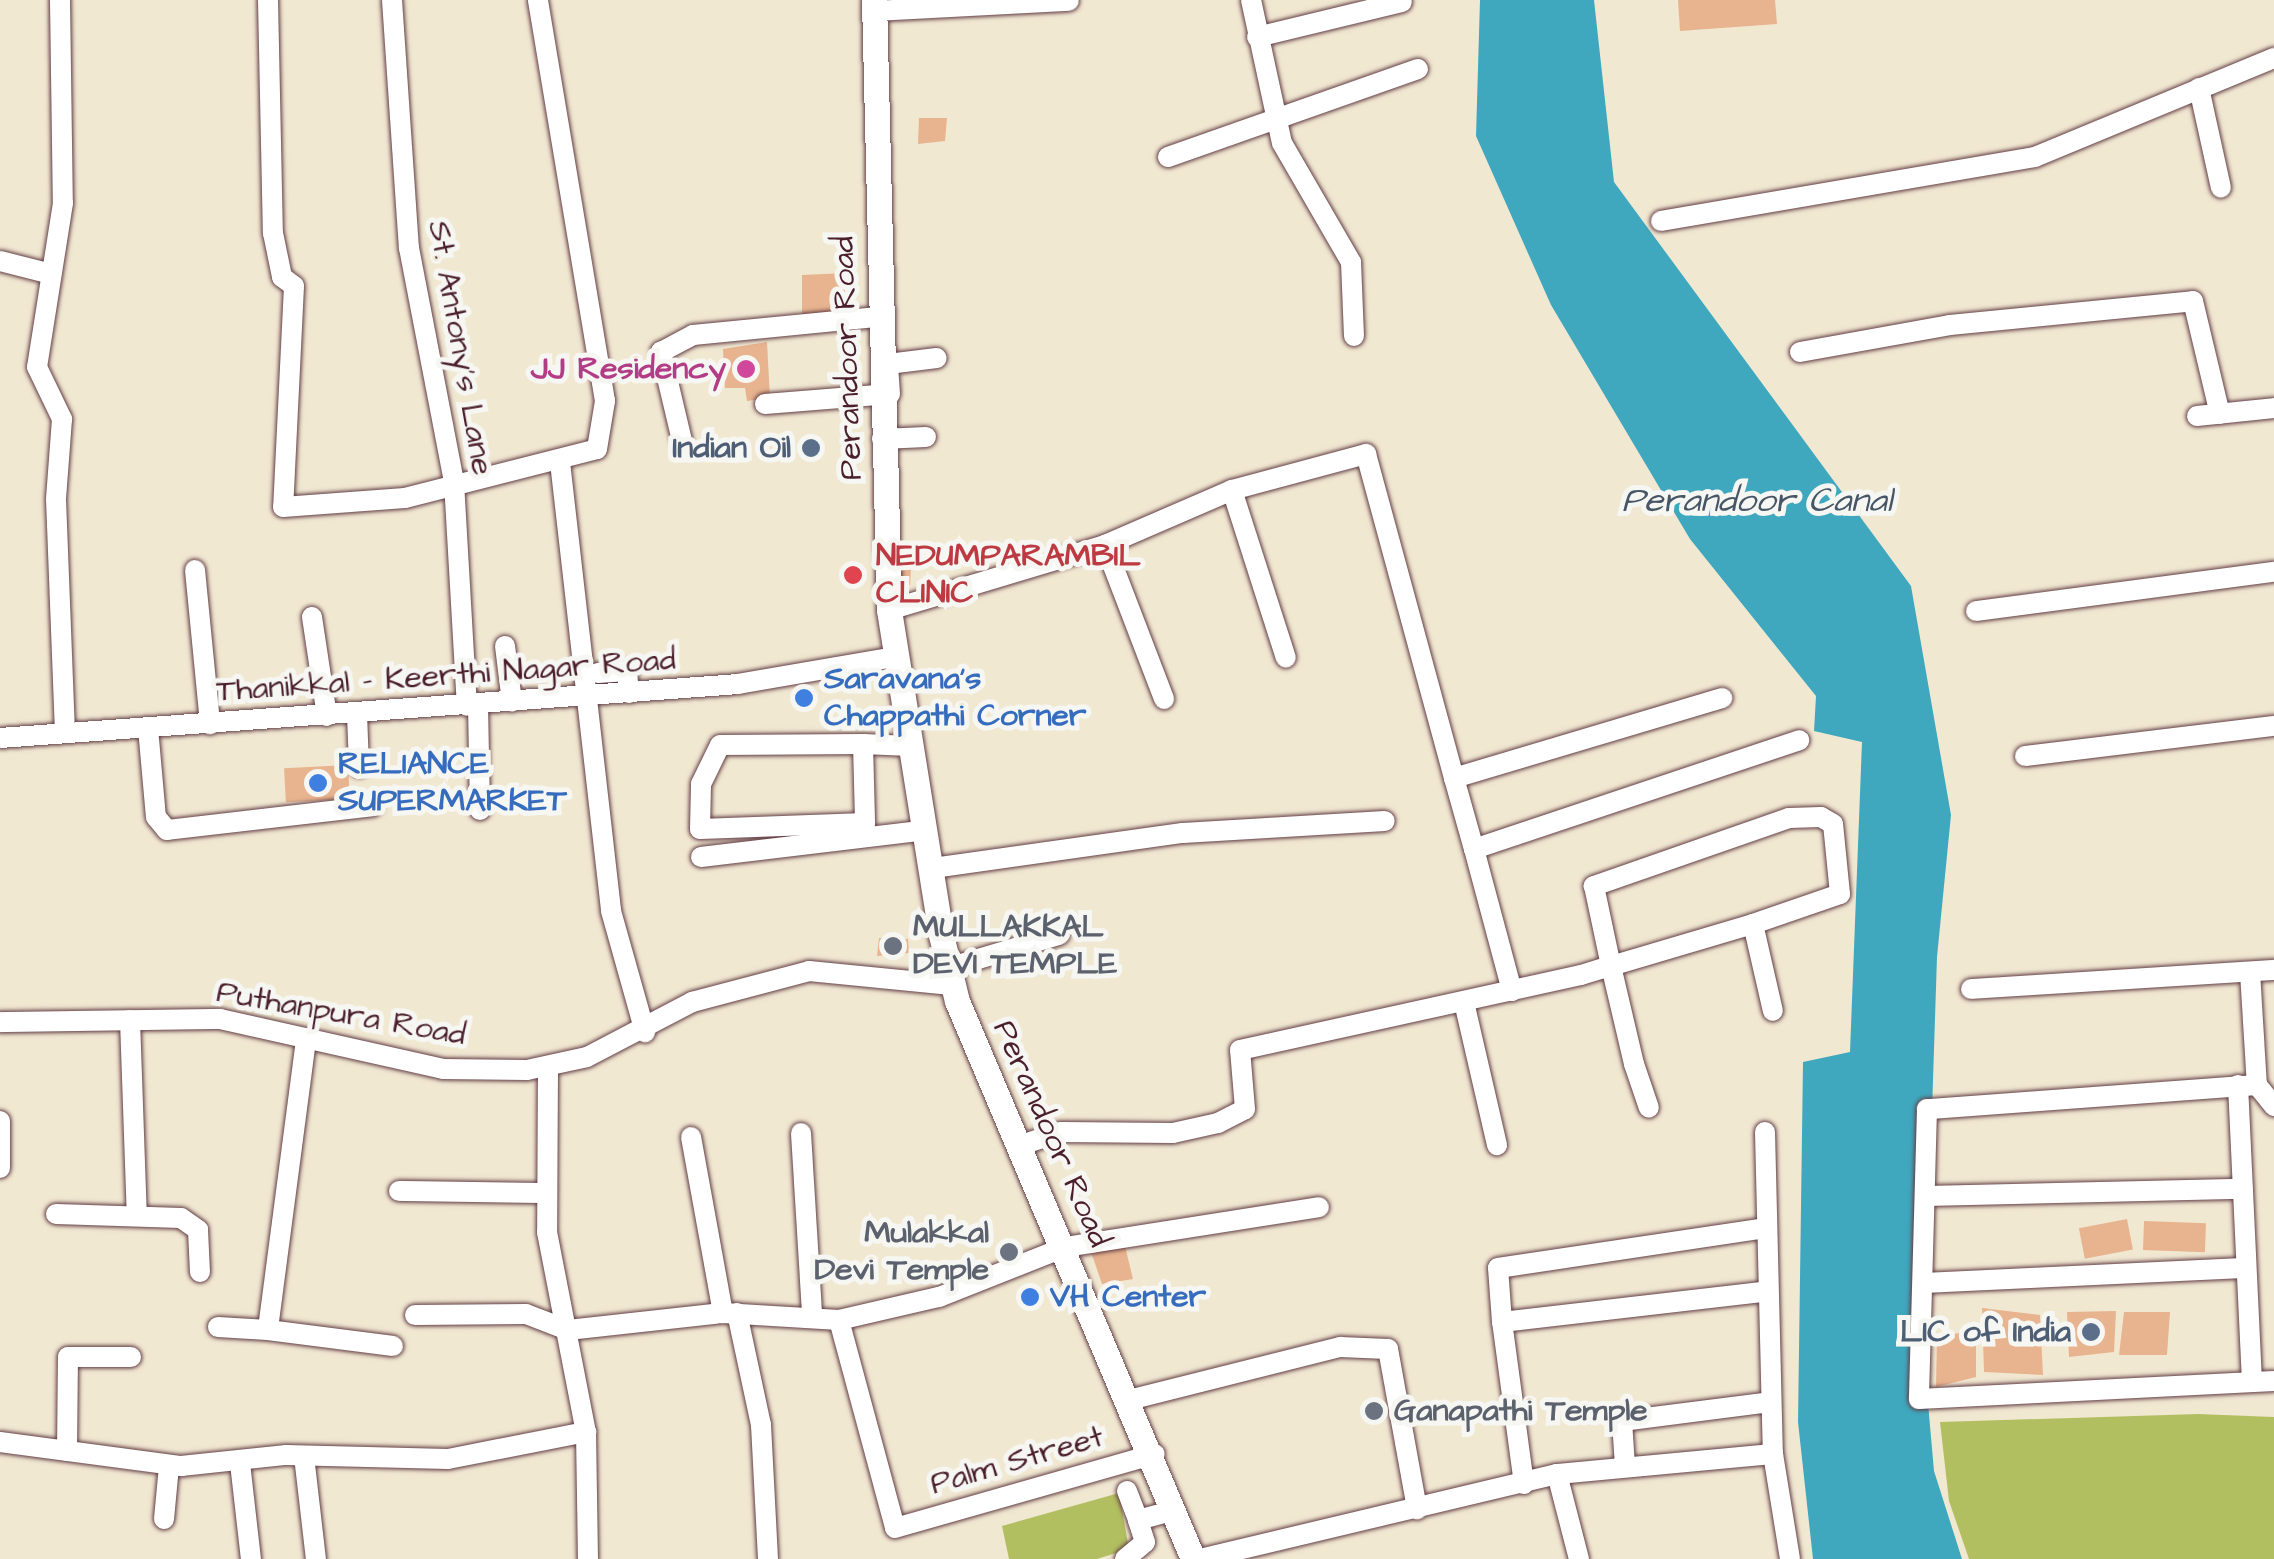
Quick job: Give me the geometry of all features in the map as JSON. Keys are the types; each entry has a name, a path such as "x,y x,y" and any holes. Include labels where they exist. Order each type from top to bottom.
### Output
{"main road":[{"name":"Perandoor Road","path":"875,6 878,317 889,610 949,976 1018,1146 1066,1247 1128,1400 1156,1454 1196,1559"}],"street":[{"path":"60,0 63,203 38,367 62,419 56,498 65,733"},
{"path":"268,0 274,233 282,277 294,286 283,507 405,498 454,482 560,462 597,449 604,401 538,0"},
{"name":"St. Antony's Lane","path":"392,0 409,248 454,482 480,810"},
{"path":"875,6 1069,0"},
{"path":"1250,0 1276,118 1299,178 1351,262 1354,336"},
{"path":"1257,37 1402,2"},
{"path":"1662,222 2035,157 2274,58"},
{"path":"1168,156 1418,69"},
{"path":"2199,88 2221,188"},
{"path":"0,261 51,274"},
{"path":"1800,352 1950,325 2193,301 2220,414"},
{"path":"683,445 661,352 693,334 878,317"},
{"path":"765,404 890,394 888,364 938,358"},
{"path":"2198,416 2274,408"},
{"path":"882,440 926,437"},
{"path":"889,610 1105,545 1232,490 1366,454 1512,991"},
{"path":"560,462 612,911 645,1032"},
{"path":"1232,490 1286,658"},
{"path":"1105,545 1164,699"},
{"path":"195,570 210,724"},
{"path":"1976,611 2274,572"},
{"path":"312,617 327,716"},
{"path":"505,646 512,702"},
{"name":"Thanikkal - Keerthi Nagar Road","path":"0,738 629,693 895,656"},
{"path":"598,674 626,671 629,693"},
{"path":"1454,778 1722,698"},
{"path":"357,714 359,766"},
{"path":"2024,756 2274,726"},
{"path":"148,728 156,817 167,830 373,806"},
{"path":"1474,849 1799,740"},
{"path":"863,744 865,823 700,828 701,784 720,745 863,744 910,746"},
{"path":"1018,1146 1060,1132 1173,1133 1218,1123 1246,1109 1240,1050 1610,966 1840,894 1833,824 1789,818 1594,886 1610,966 1649,1108"},
{"path":"934,868 1183,833 1385,821"},
{"path":"701,857 926,830"},
{"path":"1753,924 1774,1011"},
{"path":"949,976 1059,935"},
{"path":"1971,989 2125,972 2274,970"},
{"name":"Puthanpura Road","path":"0,1022 220,1019 442,1069 548,1067 645,1032 692,1002 809,971 949,976"},
{"path":"2250,972 2247,1085 2244,1189 2244,1268 2263,1382 1920,1399 1927,1109 2247,1085 2274,1106"},
{"path":"1464,1002 1496,1144"},
{"path":"130,1020 137,1216"},
{"path":"268,1330 306,1040"},
{"path":"548,1067 548,1193 586,1432 588,1559"},
{"path":"0,1121 0,1168"},
{"path":"1765,1132 1773,1454 1790,1559"},
{"path":"801,1133 812,1315"},
{"path":"690,1138 730,1313 761,1426 768,1559"},
{"path":"1925,1196 2244,1189"},
{"path":"399,1190 548,1193"},
{"path":"415,1314 526,1314 568,1330 730,1313 812,1315 839,1320 939,1296 1066,1247 1319,1207"},
{"path":"56,1214 180,1218 198,1230 200,1272"},
{"path":"1524,1484 1498,1268 1765,1228"},
{"path":"1922,1284 2244,1268"},
{"path":"1502,1322 1768,1291"},
{"name":"Palm Street","path":"839,1320 894,1528 1156,1454"},
{"path":"218,1327 392,1346"},
{"path":"1128,1400 1340,1348 1388,1349 1417,1509"},
{"path":"67,1450 68,1358 130,1357"},
{"path":"1625,1466 1622,1420 1770,1402"},
{"path":"0,1442 169,1466 304,1456 448,1459 586,1432"},
{"path":"1196,1559 1556,1474 1773,1454"},
{"path":"304,1456 316,1559"},
{"path":"240,1463 251,1559"},
{"path":"164,1520 169,1466"},
{"path":"1556,1474 1578,1559"},
{"path":"1125,1559 1145,1542 1128,1491"},
{"path":"1138,1520 1175,1510"}],"green space":[{"path":"2198,1414 2274,1417 2274,1559 1969,1559 1949,1501 1940,1422"},
{"path":"1119,1493 1129,1549 1097,1559 1009,1559 1002,1526"}],"water":[{"name":"Perandoor Canal","path":"1480,0 1594,0 1614,182 1911,586 1951,815 1937,957 1924,1358 1934,1471 1962,1559 1813,1559 1798,1422 1803,1062 1850,1052 1862,742 1814,731 1816,696 1690,539 1551,305 1476,136"}],"building":[{"path":"1678,0 1775,0 1777,24 1680,31"},
{"path":"919,118 947,118 945,141 918,144"},
{"path":"846,273 843,316 802,320 802,275"},
{"name":"JJ Residency","path":"767,342 770,398 747,401 745,388 725,388 723,349"},
{"path":"891,567 911,568 910,585 890,584"},
{"name":"RELIANCE SUPERMARKET","path":"348,765 350,799 286,802 284,768"},
{"name":"MULLAKKAL DEVI TEMPLE","path":"879,938 908,939 909,953 877,956"},
{"path":"2127,1219 2133,1249 2085,1259 2079,1228"},
{"path":"2144,1221 2206,1223 2205,1252 2143,1250"},
{"path":"1124,1242 1133,1279 1102,1284 1090,1249"},
{"path":"1982,1308 2040,1315 2043,1375 1984,1372"},
{"name":"LIC of India","path":"2116,1311 2114,1352 2069,1357 2067,1312"},
{"path":"2124,1312 2170,1312 2167,1355 2119,1355"},
{"path":"1976,1330 1976,1377 1936,1387 1937,1337"}],"place":[{"name":"JJ Residency","path":"746,369"},
{"name":"Indian Oil","path":"811,448"},
{"name":"NEDUMPARAMBIL CLINIC","path":"853,575"},
{"name":"Saravana's Chappathi Corner","path":"804,698"},
{"name":"RELIANCE SUPERMARKET","path":"318,783"},
{"name":"MULLAKKAL DEVI TEMPLE","path":"893,946"},
{"name":"Mulakkal Devi Temple","path":"1009,1252"},
{"name":"VH Center","path":"1030,1297"},
{"name":"LIC of India","path":"2091,1332"},
{"name":"Ganapathi Temple","path":"1374,1411"}]}
